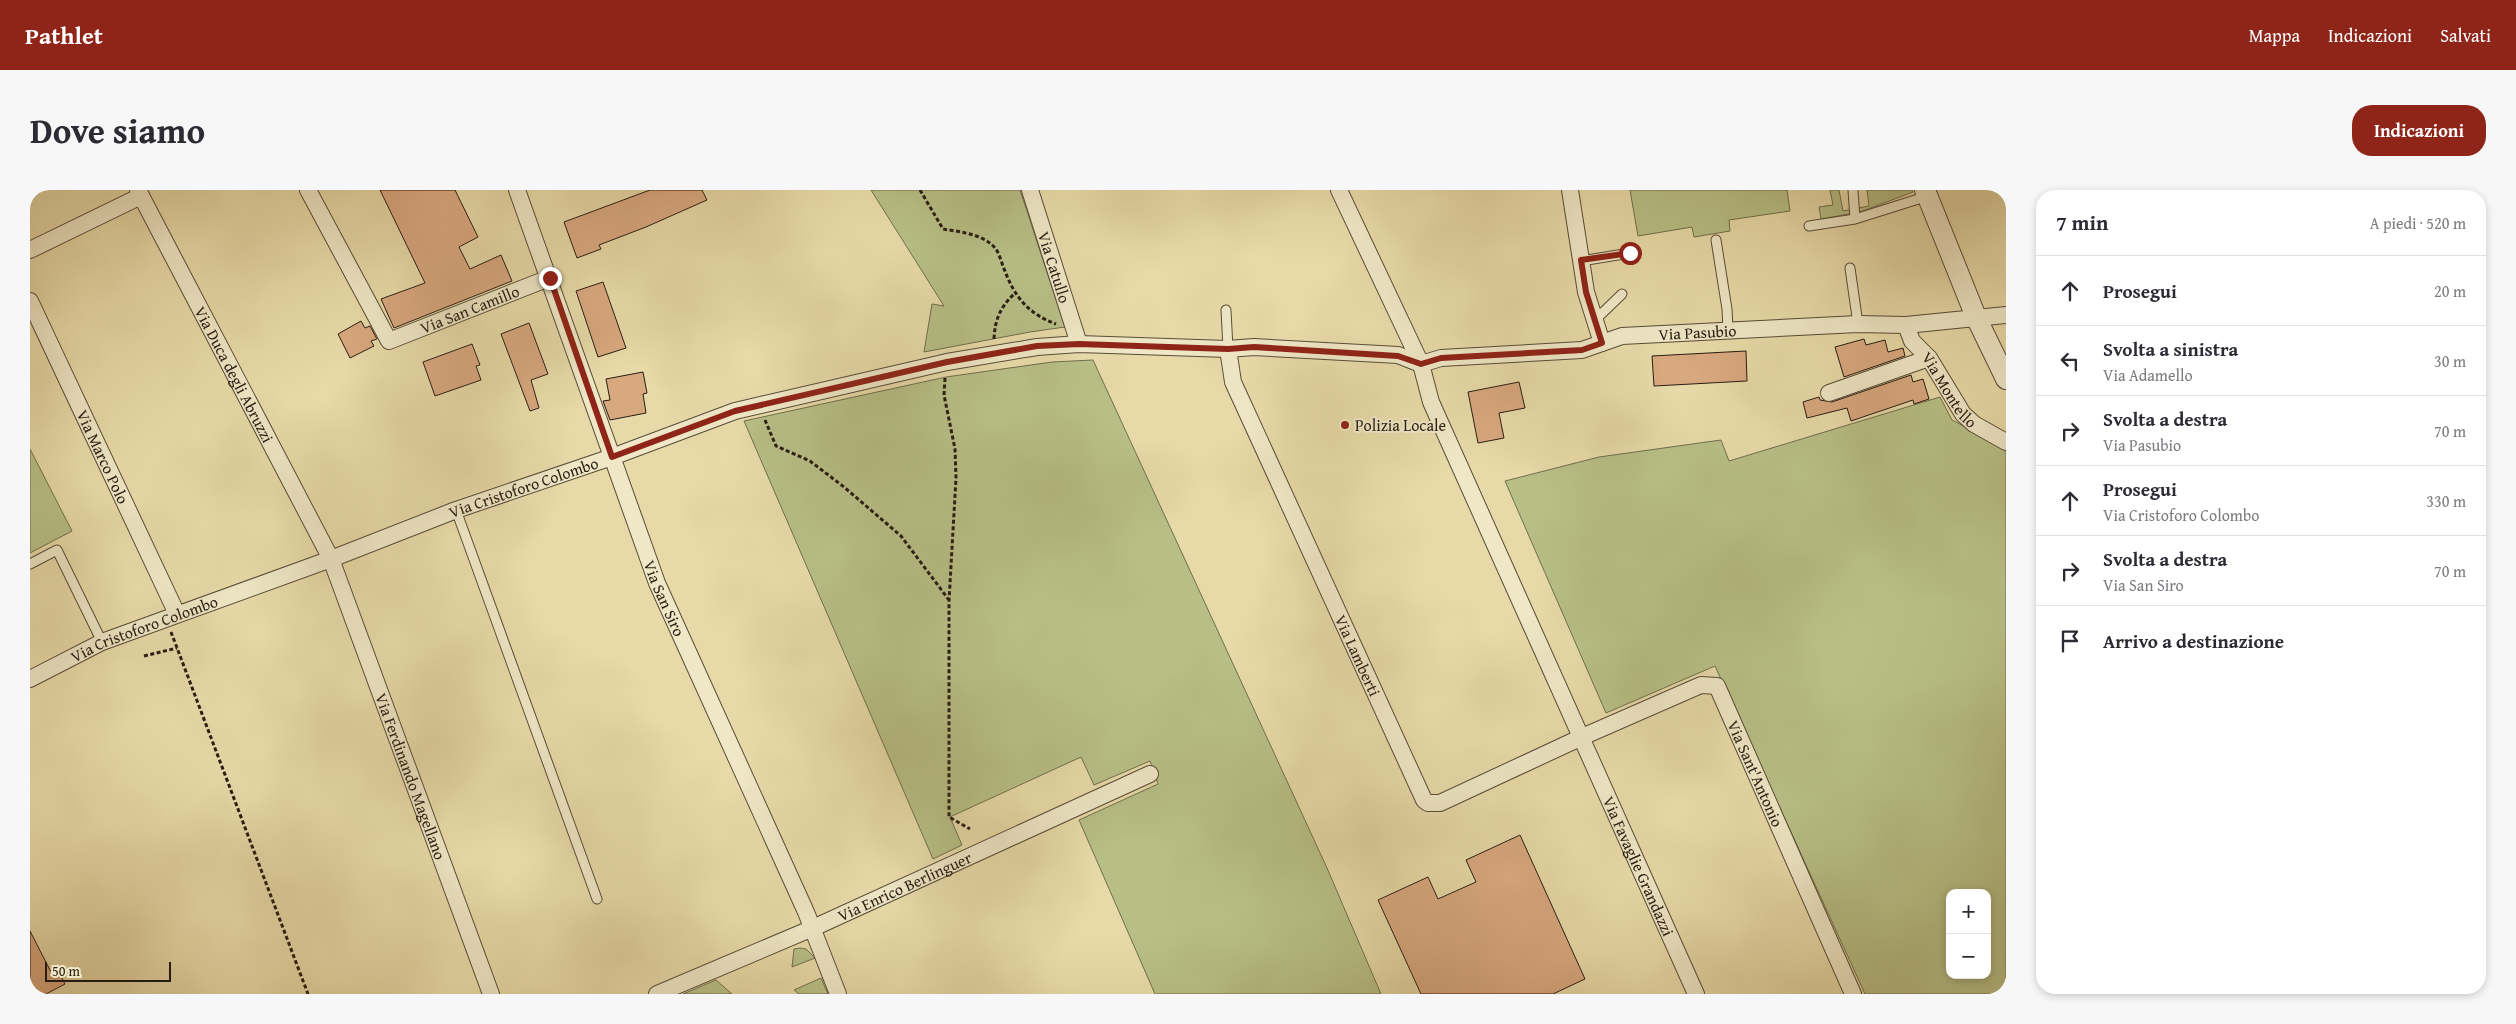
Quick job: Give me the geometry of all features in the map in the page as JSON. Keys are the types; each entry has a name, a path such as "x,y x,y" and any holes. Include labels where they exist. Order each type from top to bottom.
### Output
{"street":[{"name":"Via San Camillo","path":"308,190 389,341 550,278"},
{"name":"Via San Siro","path":"518,190 658,583 813,928 838,994"},
{"name":"Via Catullo","path":"1030,190 1077,338"},
{"name":"Via Favaglie Grandazzi","path":"1339,190 1421,364 1431,402 1696,994"},
{"path":"1570,190 1586,292 1602,343"},
{"path":"30,250 139,193"},
{"name":"Via Duca degli Abruzzi","path":"139,193 331,559"},
{"path":"1927,193 1976,318 2006,379"},
{"name":"Via Marco Polo","path":"30,302 171,616"},
{"name":"Via Pasubio","path":"1421,364 1441,358 1582,350 1622,336 1858,324 1906,325 2006,316"},
{"name":"Via Montello","path":"1906,325 1912,342 1929,358 1963,414 2006,442"},
{"name":"Via Cristoforo Colombo","path":"30,679 102,642 331,559 456,510 612,457 735,411 947,362 1077,338 1228,349 1254,347 1398,356 1421,364"},
{"name":"Via Lamberti","path":"1228,349 1233,382 1424,800 1428,803 1440,803 1582,737"},
{"path":"1829,393 1929,358"},
{"name":"Via Ferdinando Magellano","path":"331,559 491,994"},
{"name":"Via Sant'Antonio","path":"1582,737 1701,685 1717,686 1853,994"},
{"name":"Via Enrico Berlinguer","path":"657,994 813,928 1150,774"}],"lane":[{"path":"1852,190 1855,218"},
{"path":"1809,226 1855,218 1927,193"},
{"path":"1716,240 1727,309 1728,330"},
{"path":"1581,260 1630,253"},
{"path":"1850,268 1858,324"},
{"path":"1596,320 1622,294"},
{"path":"1226,310 1228,349"},
{"path":"456,510 597,899"},
{"path":"30,564 57,550 102,642"}],"path":[{"path":"920,190 943,229 968,233 984,239 996,250 1014,294 1028,310 1077,338"},
{"path":"994,353 995,321 1002,306 1014,294"},
{"path":"947,362 944,395 955,449 956,478 949,601 950,817 970,829"},
{"path":"760,405 776,446 810,461 844,487 901,536 949,601"},
{"path":"171,616 177,648 308,994"},
{"path":"144,656 177,648"}],"green space":[{"path":"871,190 1020,190 1065,327 924,352 932,304 944,306"},
{"path":"1630,190 1787,190 1790,211 1729,220 1730,231 1694,237 1692,227 1638,236"},
{"path":"1830,190 1839,190 1843,211 1869,206 1867,190 1912,190 1913,192 1860,212 1821,219 1819,207 1833,205"},
{"path":"1093,360 1327,868 1381,994 1155,994 1079,820 1158,784 1150,761 1094,785 1081,757 950,817 962,845 933,859 744,421 946,377 1052,362"},
{"path":"1940,397 1952,420 2006,448 2006,994 1865,994 1715,666 1606,713 1505,481 1599,457 1721,440 1729,461"},
{"path":"30,449 72,531 30,553"},
{"path":"794,949 806,949 815,958 792,967"},
{"path":"821,978 828,994 799,994 794,990"},
{"path":"716,980 732,994 683,994"}],"building":[{"path":"380,190 455,190 478,237 459,247 470,269 501,255 512,281 394,328 381,299 425,283"},
{"path":"650,190 702,190 707,200 599,245 601,249 577,258 564,222"},
{"path":"603,282 626,348 598,357 576,291"},
{"path":"361,321 365,328 370,326 377,339 371,341 374,346 350,358 338,334"},
{"path":"529,323 548,374 531,380 539,408 530,411 501,334"},
{"path":"1864,339 1866,345 1885,340 1888,352 1903,348 1905,356 1844,377 1835,347"},
{"path":"472,344 480,365 476,366 481,380 435,396 423,362"},
{"path":"1746,351 1747,381 1654,386 1652,356"},
{"path":"643,372 647,393 643,394 646,413 610,420 603,401 610,400 606,379"},
{"path":"1911,375 1913,382 1923,379 1929,399 1914,404 1913,400 1851,421 1847,408 1807,418 1803,402 1819,397 1820,400 1832,402"},
{"path":"1519,382 1525,408 1499,413 1504,438 1478,443 1468,392"},
{"path":"1520,835 1585,979 1553,994 1421,994 1378,900 1428,877 1438,899 1476,882 1466,860"},
{"path":"30,931 51,972 57,968 65,984 46,994 34,994 30,987"}],"place":[{"name":"Polizia Locale","path":"1345,425"}],"route":[{"path":"550,278 612,457 735,411 947,362 1037,346 1079,344 1228,349 1254,347 1398,356 1421,364 1441,358 1582,350 1602,343 1586,292 1581,260 1630,253"}]}
